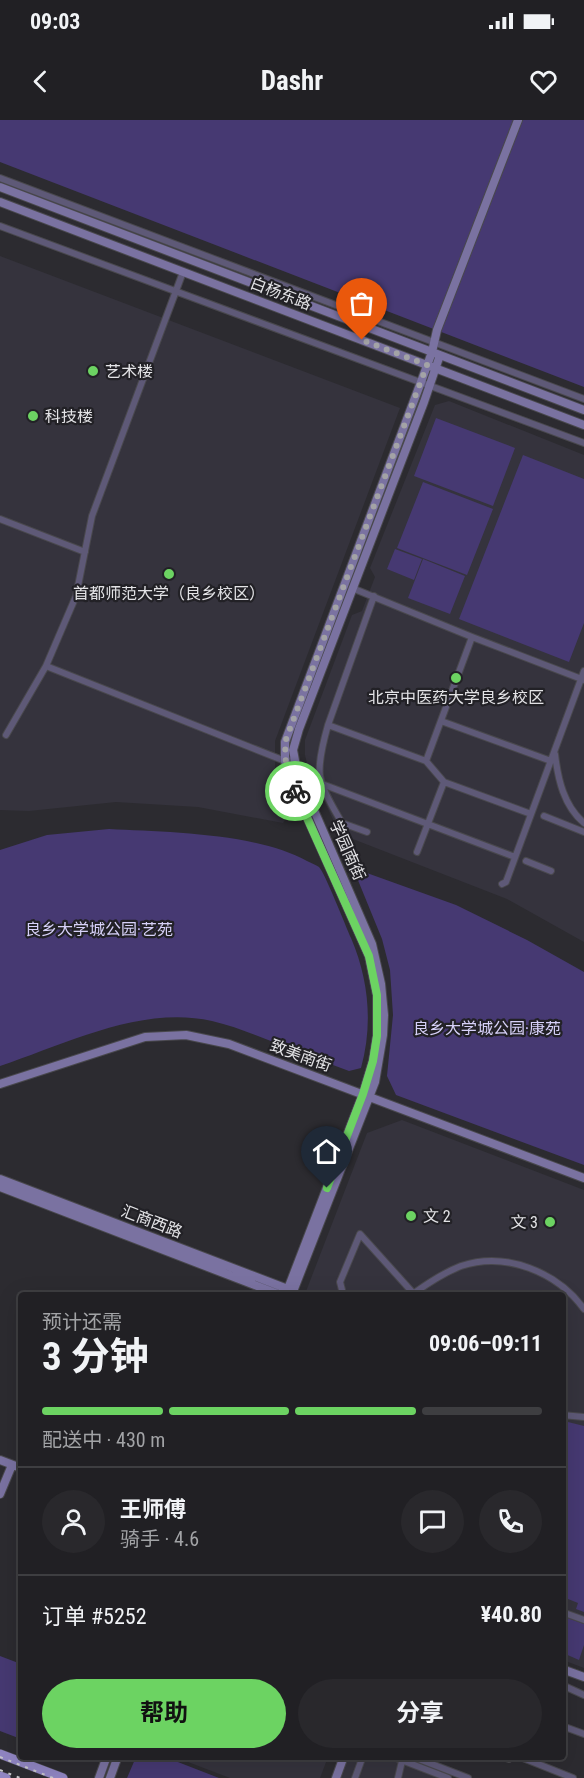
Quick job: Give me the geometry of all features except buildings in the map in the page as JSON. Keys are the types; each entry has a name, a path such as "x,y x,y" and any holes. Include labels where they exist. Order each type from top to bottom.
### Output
{"main road":[{"path":"0,1754 63,1778"},
{"path":"0,1776 6,1778"}],"street":[{"name":"学园南街","path":"290,1292 366,1095 375,1082 383,1035 383,998 377,964 362,918 297,771 289,761 285,742 420,382 431,367 436,353 434,342 437,330 518,120"},
{"path":"0,178 584,399"},
{"name":"白杨东路","path":"0,188 584,410"},
{"name":"白杨东路","path":"0,202 584,425"},
{"path":"0,226 584,443"},
{"path":"6,735 46,666 76,596 92,516 183,272"},
{"name":"学园南街","path":"289,761 352,588 430,386 431,367"},
{"path":"0,519 85,552"},
{"path":"352,588 584,680"},
{"path":"367,832 342,823 322,784 320,773 328,725 374,596"},
{"path":"426,761 472,637"},
{"path":"46,666 289,761"},
{"path":"502,884 506,882 584,671"},
{"path":"441,721 551,761"},
{"path":"328,725 426,761 444,782 531,814"},
{"path":"555,751 559,782 568,803 584,824"},
{"path":"417,852 444,782"},
{"path":"322,784 515,857"},
{"path":"544,816 584,832"},
{"path":"526,861 551,871"},
{"name":"致美南街","path":"0,1084 145,1037 186,1035 229,1044 584,1178"},
{"name":"汇商西路","path":"0,1179 290,1292"},
{"name":"汇商西路","path":"0,1187 273,1292"},
{"path":"342,1292 340,1282 360,1234 411,1292"},
{"path":"416,1292 433,1279 462,1266 493,1262 508,1263 539,1271 553,1279 566,1288 584,1309"},
{"path":"566,1415 584,1417"},
{"path":"0,1460 18,1467"},
{"path":"0,1494 12,1465"},
{"path":"566,1613 584,1620"},
{"path":"566,1670 584,1677"},
{"path":"566,1686 584,1695"},
{"path":"566,1726 584,1734"},
{"path":"99,1778 106,1760"},
{"path":"110,1778 117,1760"},
{"path":"339,1776 343,1760"},
{"path":"355,1778 362,1760"},
{"path":"421,1760 468,1778"},
{"path":"528,1760 573,1778"},
{"path":"398,1778 402,1761 448,1778"}],"shaded area":[{"name":"首都师范大学（良乡校区）","path":"0,256 400,408 275,741 275,768 293,806 283,823 198,807 116,802 29,811 0,810"},
{"name":"北京中医药大学良乡校区","path":"449,401 584,455 584,942 507,899 340,834 308,767 305,755 305,740 352,615 362,611 375,577 370,568 435,405"},
{"path":"402,1120 584,1190 584,1668 566,1661 566,1292 306,1292 367,1133"},
{"path":"183,1760 327,1760 320,1778 230,1778"},
{"path":"347,1760 403,1760 451,1778 340,1778"}],"green space":[{"path":"0,120 584,120 584,387 0,162"},
{"path":"436,418 515,448 493,506 414,476"},
{"path":"523,455 584,479 584,623 569,662 459,619"},
{"path":"423,482 493,509 467,575 397,548"},
{"path":"395,549 422,559 414,580 387,569"},
{"path":"423,559 465,576 450,614 408,598"},
{"name":"良乡大学城公园·艺苑","path":"109,829 184,833 238,839 287,852 319,867 351,938 362,970 368,1019 361,1068 349,1071 236,1028 185,1017 131,1022 104,1029 0,1066 0,850 47,835"},
{"name":"良乡大学城公园·康苑","path":"353,868 456,905 527,940 584,972 584,1165 396,1095 387,1076 393,1015 390,970 382,939"},
{"path":"566,1422 584,1426 584,1612 576,1609 578,1603 566,1598"},
{"path":"566,1617 584,1624 584,1645 579,1660 566,1654"},
{"path":"0,1656 18,1663 18,1738 0,1731"},
{"path":"135,1760 173,1760 219,1778 127,1778"}],"railway":[{"path":"0,1757 53,1778"},
{"path":"0,1770 20,1778"}],"way so far":[{"path":"295,791 286,768 285,742 427,365 362,340"}],"place":[{"name":"艺术楼","path":"93,371"},
{"name":"科技楼","path":"33,416"},
{"name":"首都师范大学（良乡校区）","path":"169,574"},
{"name":"北京中医药大学良乡校区","path":"456,678"},
{"name":"文 2","path":"411,1216"},
{"name":"文 3","path":"550,1222"}],"route":[{"path":"295,791 369,956 377,995 377,1036 373,1061 363,1094 327,1188"}]}
